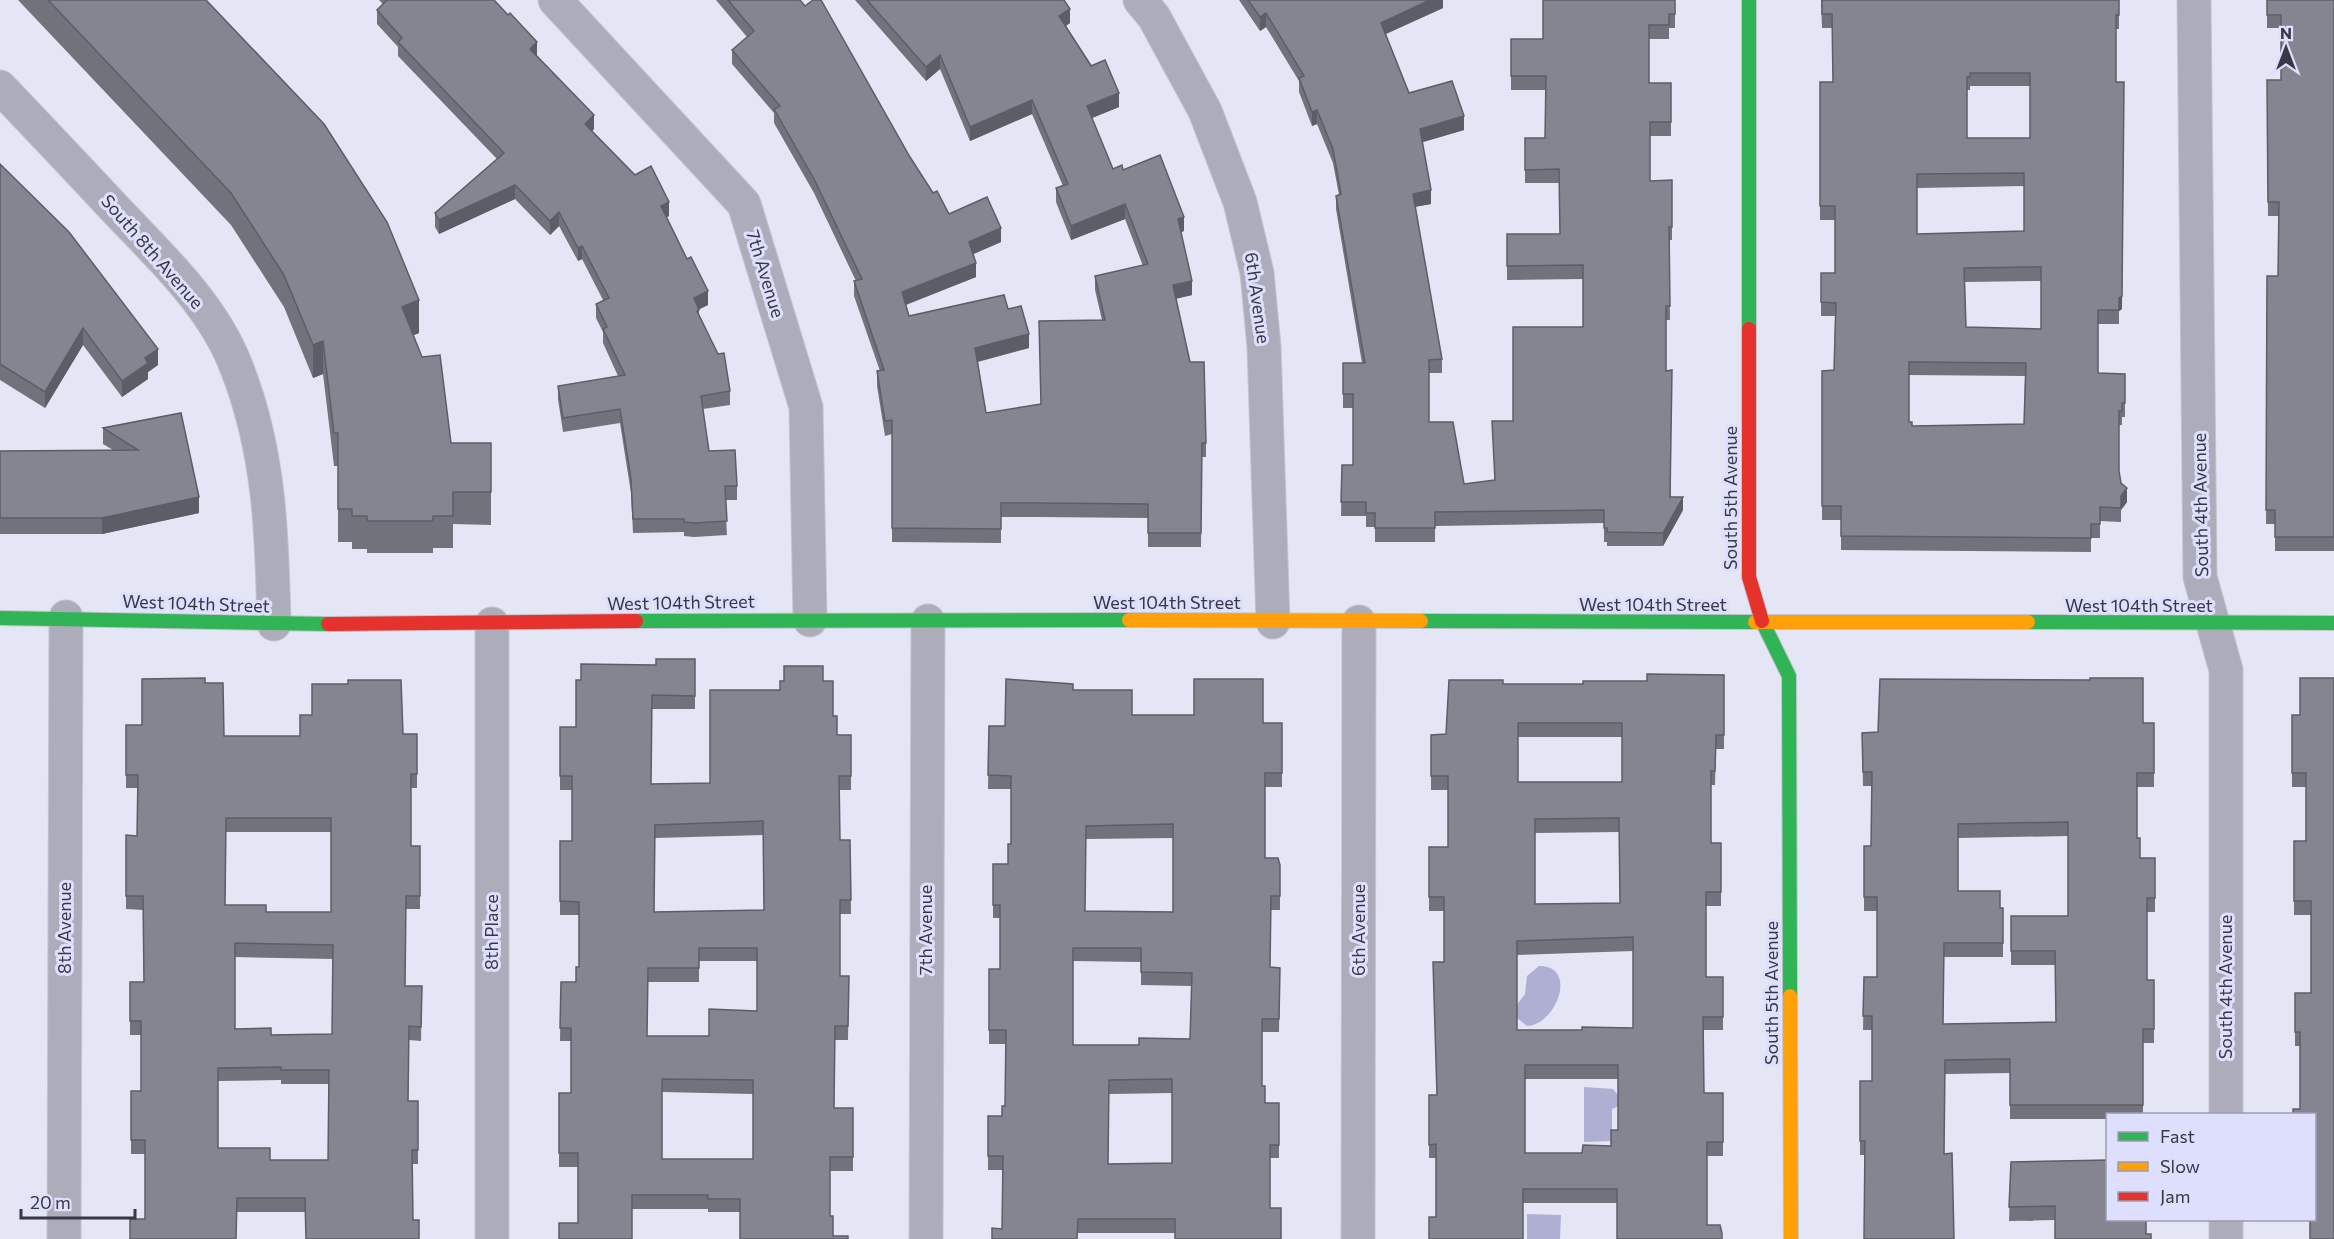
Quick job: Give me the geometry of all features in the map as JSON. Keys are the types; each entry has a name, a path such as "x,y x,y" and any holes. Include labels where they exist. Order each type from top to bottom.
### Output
{"street":[{"name":"7th Avenue","path":"555,0 744,204 806,407 810,620"},
{"name":"6th Avenue","path":"1140,0 1154,17 1205,111 1240,202 1257,273 1264,347 1273,622"},
{"name":"South 5th Avenue","path":"1749,0 1749,577 1763,624 1789,676 1791,1239"},
{"name":"South 4th Avenue","path":"2194,0 2200,578 2226,670 2226,1113"},
{"name":"South 8th Avenue","path":"0,87 146,240 202,306 236,365 258,438 271,513 274,624"},
{"name":"West 104th Street","path":"0,618 66,617 274,624 810,620 1763,624 2334,623"},
{"name":"8th Avenue","path":"64,1239 66,617"},
{"name":"7th Avenue","path":"926,1239 928,621"},
{"name":"6th Avenue","path":"1358,1239 1359,622"},
{"name":"8th Place","path":"492,624 492,1239"},
{"path":"2226,1221 2226,1239"}],"water":[{"path":"1539,966 1551,969 1558,975 1559,996 1547,1016 1527,1026 1516,1017 1516,1006 1525,994 1527,976"},
{"path":"1584,1087 1613,1089 1621,1099 1619,1106 1612,1109 1612,1141 1584,1142"},
{"path":"1527,1214 1561,1215 1560,1239 1527,1239"}],"building":[{"path":"48,0 206,0 324,124 387,222 419,300 402,307 422,357 440,355 451,443 491,443 491,492 453,492 453,516 433,516 433,521 367,521 367,516 352,516 352,509 338,509 338,433 334,433 323,341 313,345 284,275 231,193"},
{"path":"387,0 494,0 508,15 510,13 537,42 530,49 594,115 585,124 635,175 651,166 669,202 661,206 687,259 691,257 708,291 694,298 699,310 697,311 718,354 724,353 730,391 701,396 709,451 735,450 737,486 725,486 727,521 694,523 684,522 684,519 633,519 631,479 620,409 563,418 558,386 625,375 603,329 607,327 596,304 609,298 582,246 578,248 559,212 550,221 515,185 439,220 435,213 504,153 398,42 402,38 377,10"},
{"path":"728,0 800,0 805,6 813,0 821,0 910,157 933,193 937,191 949,214 987,197 1001,228 969,242 976,263 902,292 909,316 1004,295 1008,309 1021,306 1029,334 975,348 986,413 1041,404 1039,321 1105,320 1095,276 1148,264 1125,204 1071,226 1056,188 1068,184 1032,100 970,127 940,55 926,67 867,0 1064,0 1070,9 1059,16 1091,66 1105,60 1119,93 1087,106 1113,169 1122,165 1123,170 1160,155 1184,217 1178,219 1192,281 1173,285 1190,362 1204,362 1206,443 1202,443 1201,533 1148,533 1148,504 1001,503 1001,529 892,528 892,420 885,421 877,371 884,370 854,281 862,279 814,179 774,109 780,106 732,50 754,31"},
{"path":"1248,0 1430,0 1381,23 1409,93 1452,81 1464,116 1420,129 1431,190 1413,194 1442,359 1429,360 1429,422 1453,422 1464,484 1495,480 1492,421 1513,421 1513,327 1583,327 1583,265 1507,266 1507,234 1560,234 1559,169 1525,170 1525,138 1545,138 1546,76 1511,76 1511,39 1543,39 1543,0 1675,0 1675,14 1669,14 1669,25 1649,25 1649,83 1671,83 1671,122 1650,122 1650,181 1672,180 1672,227 1669,227 1670,306 1666,306 1666,371 1672,370 1670,497 1683,497 1663,533 1607,532 1607,528 1604,528 1604,510 1435,512 1435,528 1375,528 1375,513 1366,513 1366,502 1341,502 1342,465 1353,465 1353,394 1343,394 1343,363 1365,363 1336,196 1341,194 1333,149 1317,110 1312,112 1299,78 1304,76 1266,13 1260,17"},
{"path":"1822,0 2119,0 2119,15 2116,15 2116,82 2124,82 2122,296 2119,298 2119,310 2098,310 2098,373 2125,374 2125,403 2122,403 2122,411 2119,411 2119,471 2121,483 2127,488 2121,496 2121,508 2100,507 2100,524 2091,524 2091,538 1841,536 1841,506 1822,506 1822,371 1834,370 1836,303 1821,302 1821,273 1835,273 1835,206 1820,206 1820,82 1833,82 1832,14 1822,14","holes":["1970,73 2030,73 2030,138 1967,138 1967,77 1970,77","2024,173 2024,231 1917,234 1917,174","2041,267 2041,329 1966,327 1964,268","1909,362 2026,363 2024,424 1912,426 1912,422 1909,422"]},
{"path":"2267,0 2334,0 2334,537 2275,537 2275,510 2266,510 2267,276 2278,276 2279,202 2268,202 2267,80 2281,80 2281,15 2267,15"},
{"path":"0,164 69,232 158,349 145,358 148,363 122,381 83,328 45,392 0,364"},
{"path":"181,413 199,497 102,518 0,518 0,451 138,450 103,428"},
{"path":"656,659 695,659 695,696 652,695 651,784 710,783 710,690 780,690 780,681 784,681 784,666 823,666 823,681 833,681 833,716 837,716 837,735 851,735 851,776 839,776 840,840 850,840 851,900 840,900 840,976 849,976 848,1026 835,1026 834,1108 853,1108 853,1157 830,1157 830,1216 833,1216 833,1236 848,1236 848,1239 740,1239 740,1199 708,1199 708,1195 632,1195 632,1239 559,1239 559,1223 578,1223 578,1153 559,1153 559,1093 571,1093 571,1028 560,1028 561,982 576,982 576,967 579,967 579,902 560,901 560,841 572,841 572,776 560,776 560,727 576,727 576,680 581,680 581,664 656,665","holes":["763,821 764,910 654,912 655,825","699,948 757,948 757,1011 709,1009 709,1036 647,1036 648,968 699,968","662,1079 753,1080 753,1159 662,1159"]},
{"path":"1647,674 1724,675 1724,735 1716,735 1715,771 1711,771 1711,843 1721,843 1721,892 1706,892 1706,977 1723,977 1723,1017 1703,1017 1704,1093 1723,1093 1723,1142 1707,1142 1707,1225 1720,1225 1722,1239 1617,1239 1617,1189 1523,1189 1523,1239 1429,1239 1429,1217 1436,1217 1436,1144 1429,1145 1429,1095 1437,1095 1433,962 1444,962 1444,897 1429,897 1429,847 1448,847 1448,776 1431,776 1431,735 1446,734 1449,680 1503,680 1503,684 1647,681","holes":["1518,723 1622,723 1622,782 1518,782","1619,818 1620,903 1535,904 1535,819","1633,937 1633,1028 1582,1027 1582,1030 1517,1030 1517,941","1525,1065 1618,1065 1618,1130 1611,1130 1611,1146 1583,1145 1582,1153 1525,1153"]},
{"path":"205,678 205,683 223,683 224,736 300,736 300,715 312,715 312,684 348,684 348,680 401,680 403,734 417,734 417,774 411,774 411,846 420,846 420,896 406,896 405,986 422,986 421,1027 409,1026 408,1101 418,1101 418,1150 412,1150 413,1220 419,1220 419,1239 306,1239 305,1198 237,1198 236,1239 130,1239 130,1219 145,1219 145,1140 131,1140 131,1091 141,1091 141,1021 130,1021 130,982 144,982 143,896 126,896 126,835 137,836 138,775 126,775 126,725 142,725 142,679","holes":["226,818 331,818 331,912 266,912 266,905 225,905","235,943 333,945 332,1034 271,1035 271,1028 235,1029","281,1067 281,1070 329,1070 328,1160 270,1160 270,1148 218,1148 218,1068"]},
{"path":"2090,678 2143,678 2143,723 2154,723 2154,773 2137,773 2137,838 2140,838 2140,858 2155,858 2155,898 2147,898 2147,980 2154,980 2154,1029 2143,1029 2143,1105 2010,1105 2010,1059 1945,1060 1944,1154 1952,1153 1954,1239 1864,1239 1865,1141 1860,1141 1860,1081 1872,1081 1872,1016 1863,1016 1864,977 1877,977 1877,897 1864,897 1864,846 1871,846 1872,772 1863,772 1862,733 1878,732 1880,679 2090,680","holes":["2068,822 2068,916 2011,916 2011,951 2055,951 2056,1022 1943,1024 1944,943 2003,943 2003,908 2000,908 2000,891 1958,891 1958,824"]},
{"path":"2300,678 2334,678 2334,1239 2310,1239 2310,1221 2316,1221 2316,1113 2293,1113 2293,1109 2300,1109 2300,1032 2295,1032 2295,993 2311,993 2311,901 2294,901 2294,841 2306,841 2306,773 2292,773 2292,715 2300,715"},
{"path":"1006,679 1073,684 1073,690 1132,690 1132,715 1194,715 1194,679 1263,679 1263,723 1282,723 1282,773 1265,773 1265,858 1278,858 1280,865 1280,896 1271,896 1270,967 1280,968 1279,1019 1262,1019 1262,1086 1265,1086 1265,1103 1279,1103 1279,1145 1270,1145 1270,1208 1281,1208 1281,1239 1175,1239 1175,1219 1078,1219 1077,1239 992,1239 992,1228 1002,1229 1003,1156 988,1156 988,1116 1002,1116 1002,1106 1005,1106 1006,1030 989,1030 989,969 1000,969 1000,905 993,905 993,864 1008,864 1008,844 1011,844 1011,776 988,775 989,726 1005,726","holes":["1173,824 1173,912 1085,911 1086,826","1073,948 1141,948 1141,972 1192,973 1190,1039 1139,1038 1139,1045 1073,1045","1172,1079 1172,1163 1108,1164 1109,1080"]},
{"path":"2106,1160 2106,1221 2146,1221 2146,1234 2151,1234 2151,1239 2055,1239 2055,1206 2009,1207 2011,1162"}],"traffic: fast":[{"path":"1749,0 1749,329"},
{"path":"0,618 328,624"},
{"path":"636,621 1129,620"},
{"path":"1421,621 1755,622"},
{"path":"1762,621 1789,676 1790,996"},
{"path":"2028,622 2334,623"}],"traffic: slow":[{"path":"1129,620 1421,621"},
{"path":"1755,622 2028,622"},
{"path":"1790,996 1791,1239"}],"traffic: jam":[{"path":"1749,329 1749,577 1762,621"},
{"path":"328,624 636,621"}]}
